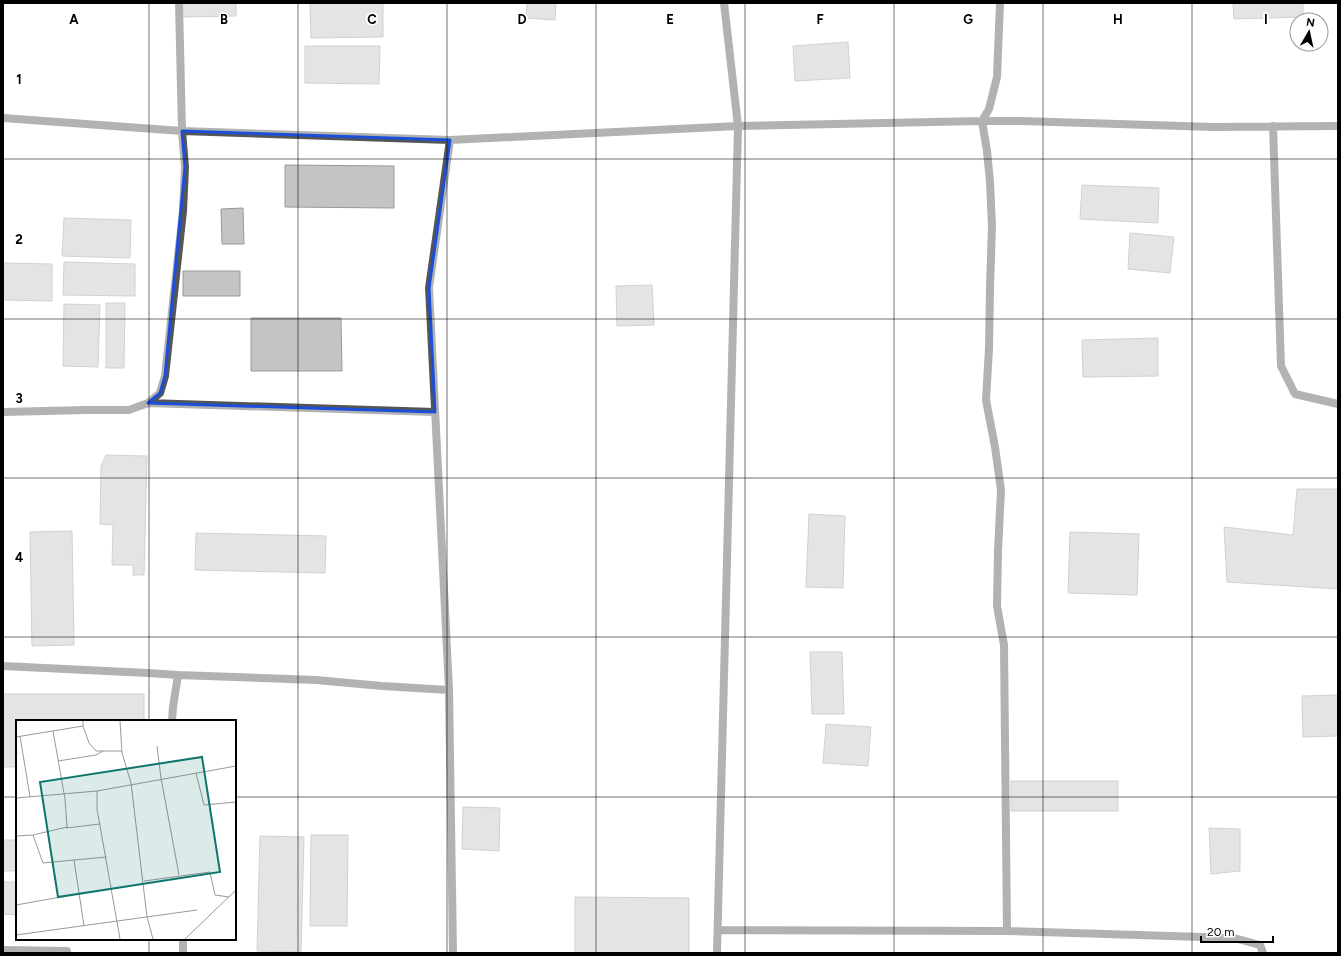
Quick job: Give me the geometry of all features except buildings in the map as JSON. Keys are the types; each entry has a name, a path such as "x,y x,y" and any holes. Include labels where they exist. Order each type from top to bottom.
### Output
{"street":[{"path":"3,412 129,410 148,403 160,394 166,376 183,211 185,167 182,131 179,3"},
{"path":"717,953 738,126 724,3"},
{"path":"1000,3 997,77 990,109 982,121 990,174 992,226 989,348 986,400 1001,490 997,606 1004,645 1007,931"},
{"path":"3,118 182,131 450,140 738,126 982,121 1214,127 1338,126"},
{"path":"1273,126 1280,366 1296,394 1338,404"},
{"path":"450,140 429,288 449,690 453,953"},
{"path":"148,403 435,412"},
{"path":"3,666 316,680 449,690"},
{"path":"172,720 178,675"},
{"path":"718,930 1007,931 1234,938 1260,945 1263,953"},
{"path":"183,940 184,953"},
{"path":"3,950 67,951"}],"highlighted area":[{"path":"182,131 450,140 429,288 435,412 148,403 160,393 165,376 185,167"}]}
